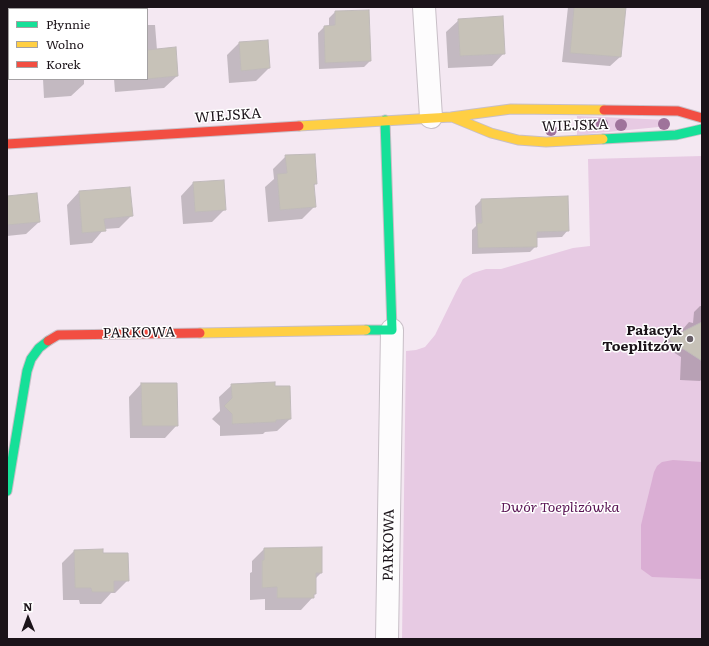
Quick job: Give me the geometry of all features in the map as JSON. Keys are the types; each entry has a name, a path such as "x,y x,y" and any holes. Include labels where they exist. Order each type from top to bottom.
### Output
{"street":[{"path":"424,7 441,117"},
{"name":"WIEJSKA","path":"7,144 441,117 511,109 678,111 702,118"},
{"name":"WIEJSKA","path":"441,117 518,140 546,142 676,135 702,129"},
{"name":"PARKOWA","path":"386,120 392,330 387,639"},
{"name":"PARKOWA","path":"7,491 27,371 31,359 39,348 58,335 392,330"}],"green space":[{"path":"577,116 668,120 669,126 577,135"},
{"name":"Dwór Toeplizówka","path":"702,156 702,639 402,639 406,351 425,347 435,335 463,279 473,273 486,269 501,269 573,248 590,246 588,159"}],"shaded area":[{"path":"673,460 702,462 702,579 652,577 641,569 641,525 654,472 657,466 662,462"}],"building":[{"path":"574,7 626,7 621,57 570,53"},
{"path":"369,10 371,61 325,63 324,26 335,25 335,11"},
{"path":"503,16 505,54 460,56 458,19"},
{"path":"268,40 270,68 241,71 239,42"},
{"path":"176,47 178,76 148,79 148,50"},
{"path":"315,154 317,184 314,184 316,207 280,210 277,174 287,173 285,155"},
{"path":"224,180 226,210 195,212 193,182"},
{"path":"130,187 133,216 104,219 106,231 82,233 79,191"},
{"path":"37,193 40,222 7,225 7,196"},
{"path":"568,196 569,231 537,232 537,247 478,248 477,223 482,223 481,199"},
{"name":"Pałacyk Toeplitzów","path":"702,322 702,361 668,339"},
{"path":"275,382 275,386 290,386 291,419 276,420 276,422 232,424 232,414 224,406 232,398 231,384"},
{"path":"141,383 177,383 178,426 142,426"},
{"path":"322,547 322,573 316,573 316,594 314,594 314,598 277,598 277,587 262,588 262,560 264,560 264,548"},
{"path":"103,549 103,553 128,553 129,581 114,581 114,592 92,592 91,588 75,588 74,550"}],"traffic: fast":[{"path":"366,330 392,330 385,120"},
{"path":"603,139 676,135 702,129"},
{"path":"7,491 27,371 31,359 39,348 48,341"}],"traffic: slow":[{"path":"299,126 451,117 511,109 604,110"},
{"path":"452,117 491,133 518,140 546,142 603,139"},
{"path":"200,333 366,330"}],"traffic: jam":[{"path":"604,110 678,111 702,118"},
{"path":"7,144 299,126"},
{"path":"48,341 58,335 200,333"}],"place":[{"name":"Pałacyk Toeplitzów","path":"690,339"}]}
